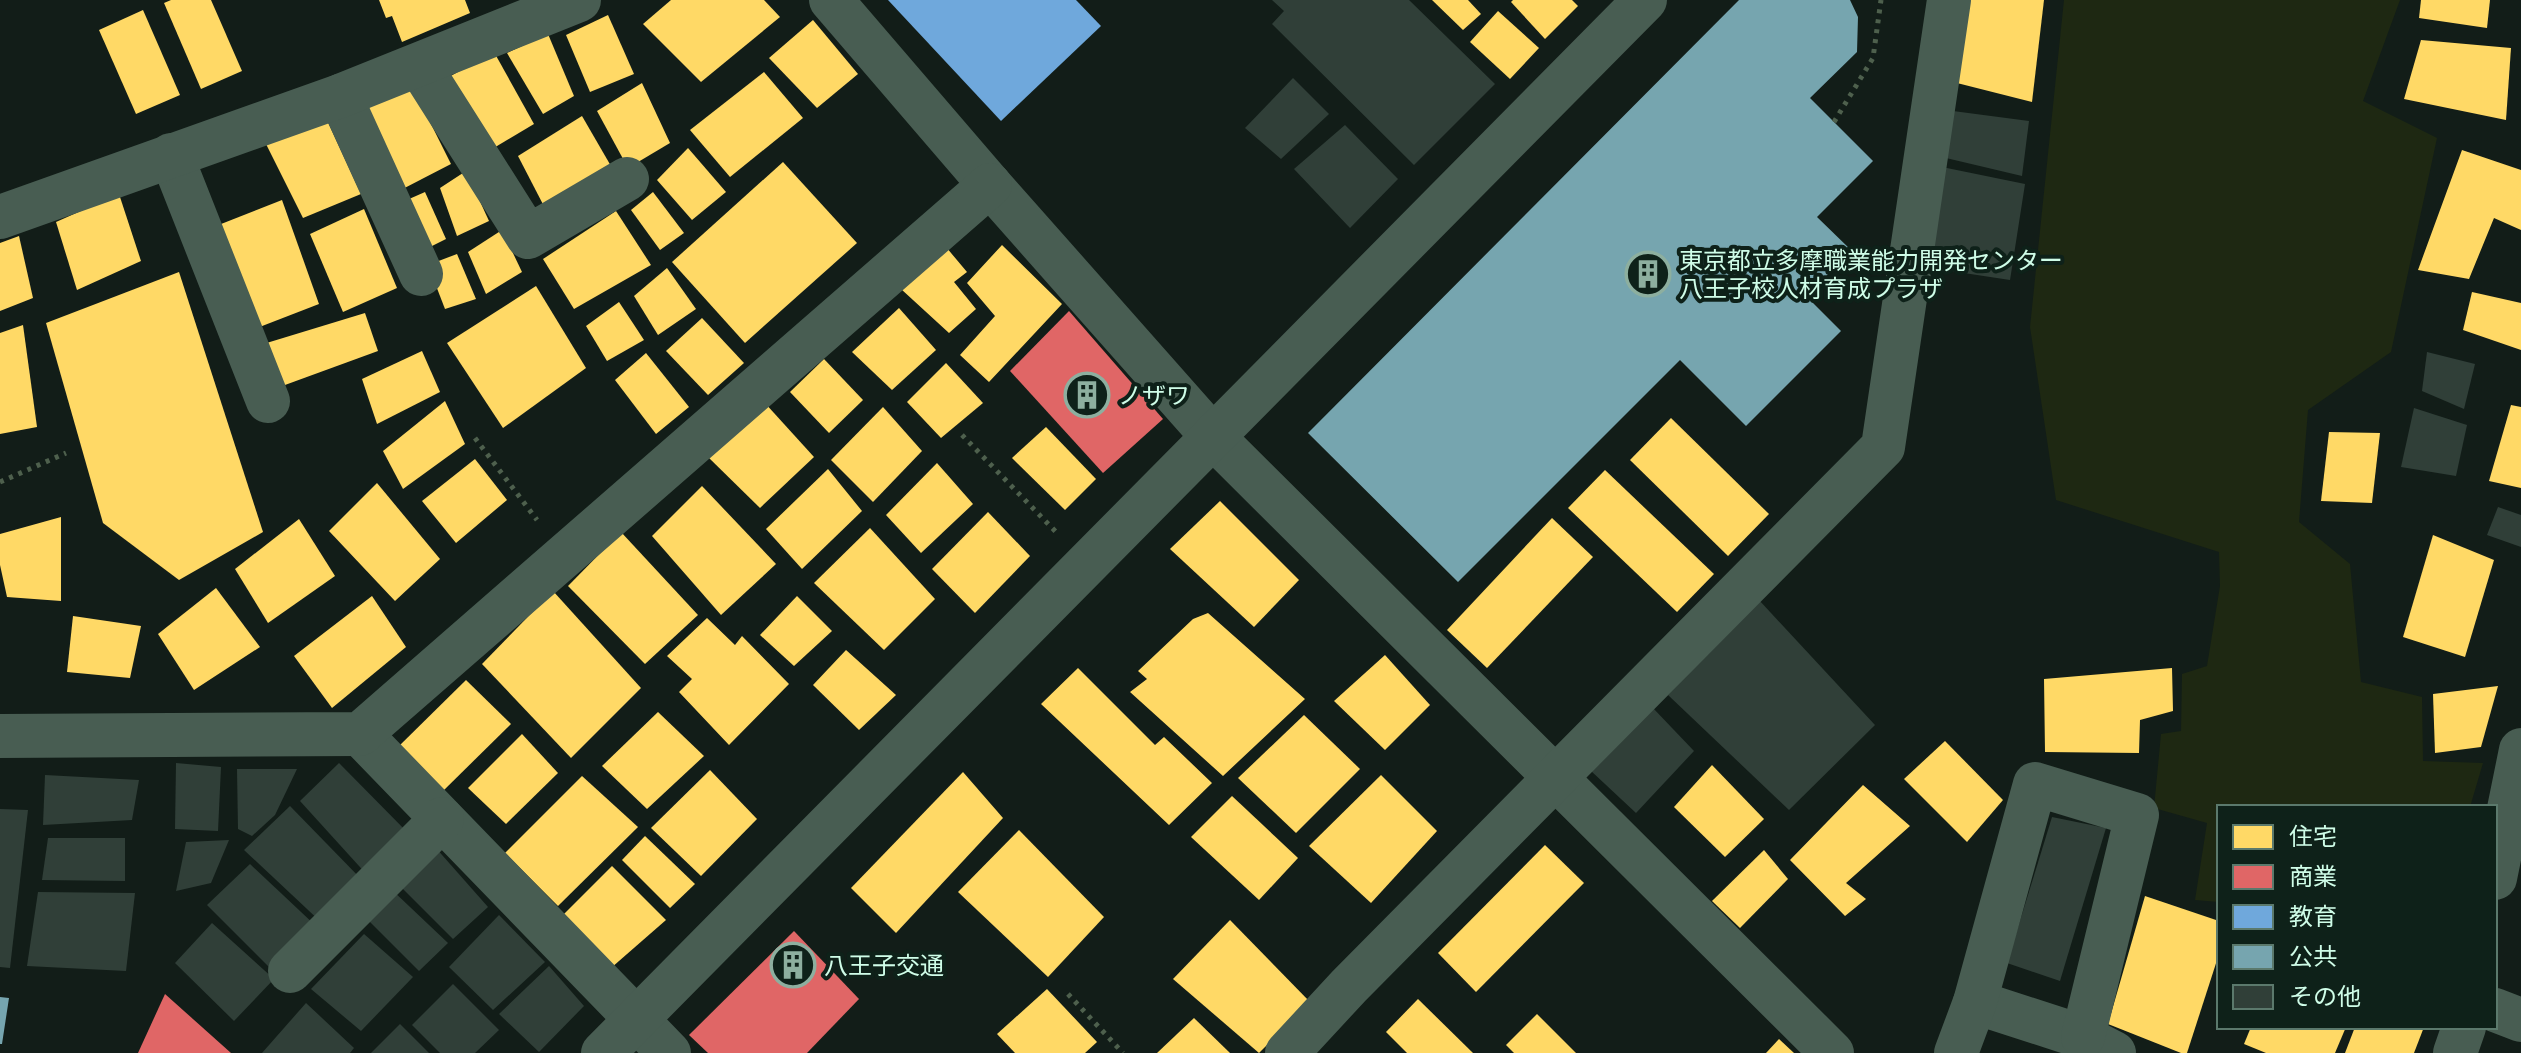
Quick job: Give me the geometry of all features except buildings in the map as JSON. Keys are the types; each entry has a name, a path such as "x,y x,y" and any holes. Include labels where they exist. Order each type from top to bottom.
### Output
{"street":[{"path":"0,217 340,96 579,0"},
{"path":"831,0 1213,437 1832,1053"},
{"path":"1287,1053 1349,986 1883,447 1949,0"},
{"path":"603,1053 1213,437 1620,8"},
{"path":"419,65 528,237 627,179"},
{"path":"340,96 421,274"},
{"path":"171,155 268,401"},
{"path":"0,736 360,734 990,185"},
{"path":"360,734 669,1053"},
{"path":"2497,868 2521,750"},
{"path":"1956,1053 1975,1002 2035,784 2137,815 2098,1045 1975,1002"},
{"path":"290,971 442,819"},
{"path":"2497,1011 2521,1020"},
{"path":"2455,1053 2463,1029"}],"path":[{"path":"1834,122 1873,58 1881,0"},
{"path":"962,435 1087,564"},
{"path":"475,438 546,531"},
{"path":"0,482 66,453"},
{"path":"1068,994 1123,1053"}],"green space":[{"path":"2064,0 2400,0 2363,101 2437,138 2391,352 2308,410 2299,522 2350,564 2361,682 2422,697 2423,761 2483,763 2471,805 2217,805 2217,902 2195,900 2207,823 2154,808 2161,734 2181,731 2182,674 2207,666 2220,586 2219,552 2056,500 2030,327"}],"place":[{"name":"東京都立多摩職業能力開発センター 八王子校人材育成プラザ","path":"1648,274"},
{"name":"ノザワ","path":"1087,395"},
{"name":"八王子交通","path":"793,965"}]}
